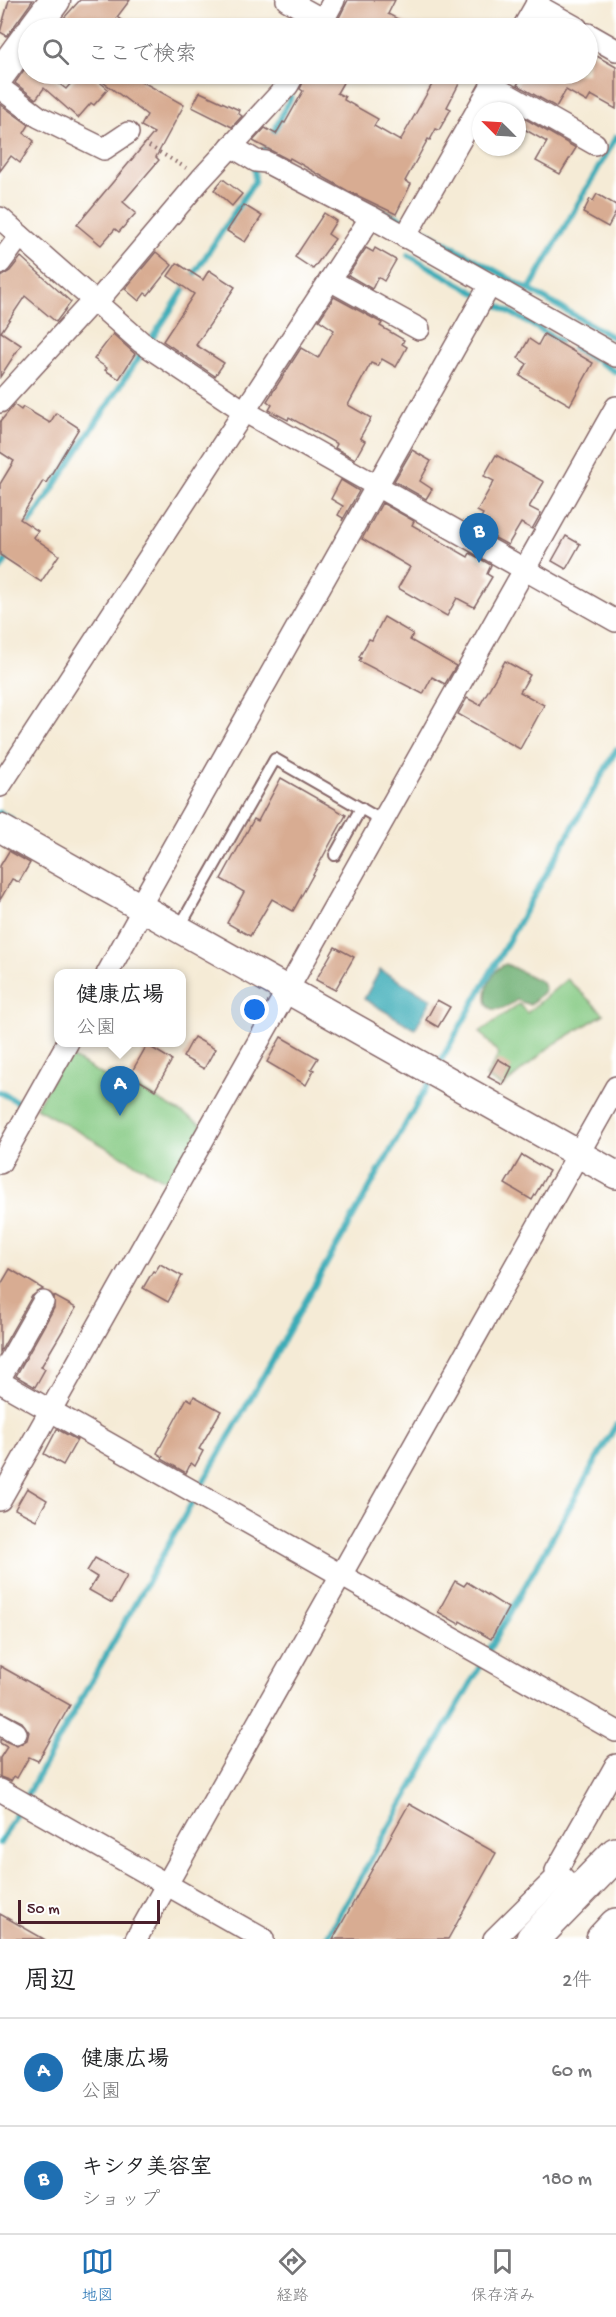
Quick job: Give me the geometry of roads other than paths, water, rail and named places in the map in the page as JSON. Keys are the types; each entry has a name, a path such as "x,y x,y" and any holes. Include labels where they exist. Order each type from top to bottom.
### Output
{"highway":[{"path":"526,1931 569,1884 616,1854"},
{"path":"603,1939 616,1925"}],"main road":[{"path":"42,18 56,0"},
{"path":"1,75 18,50"}],"street":[{"path":"287,0 312,18"},
{"path":"324,18 334,0"},
{"path":"529,18 538,3 562,18"},
{"path":"598,40 616,50"},
{"path":"1,75 39,117 104,149 128,133"},
{"path":"0,402 102,296 201,178 289,84"},
{"path":"405,237 491,84"},
{"path":"502,84 595,144"},
{"path":"231,146 256,161 266,162 370,217 616,356"},
{"path":"0,786 370,217"},
{"path":"0,218 141,342 244,411 616,621"},
{"path":"0,263 20,236"},
{"path":"330,280 419,329"},
{"path":"110,969 142,907 490,285"},
{"path":"0,1500 616,406"},
{"path":"0,828 616,1175"},
{"path":"0,1163 65,1047"},
{"path":"136,1939 616,1087"},
{"path":"43,1302 0,1380 50,1411 616,1731"},
{"path":"569,1884 556,1871 616,1765"},
{"path":"0,1790 263,1939"},
{"path":"494,1939 526,1931"}],"lane":[{"path":"179,929 275,759 383,821"},
{"path":"335,855 361,808"}],"water":[{"path":"380,970 432,999 415,1029 364,999"}],"waterway":[{"path":"264,151 291,97"},
{"path":"529,290 616,137"},
{"path":"151,340 255,181 254,166"},
{"path":"369,203 405,221"},
{"path":"420,228 616,339"},
{"path":"408,255 479,295"},
{"path":"487,299 560,341"},
{"path":"574,348 593,359"},
{"path":"25,531 143,351"},
{"path":"599,362 616,372"},
{"path":"0,569 10,554"},
{"path":"439,1064 616,750"},
{"path":"0,813 11,819"},
{"path":"201,1486 430,1081"},
{"path":"0,1092 25,1106"},
{"path":"489,1650 616,1425"},
{"path":"26,1797 193,1501"},
{"path":"326,1939 482,1663"},
{"path":"0,1843 19,1809"}],"place":[{"name":"キシタ美容室","path":"479,563"},
{"name":"健康広場","path":"120,1116"}]}
